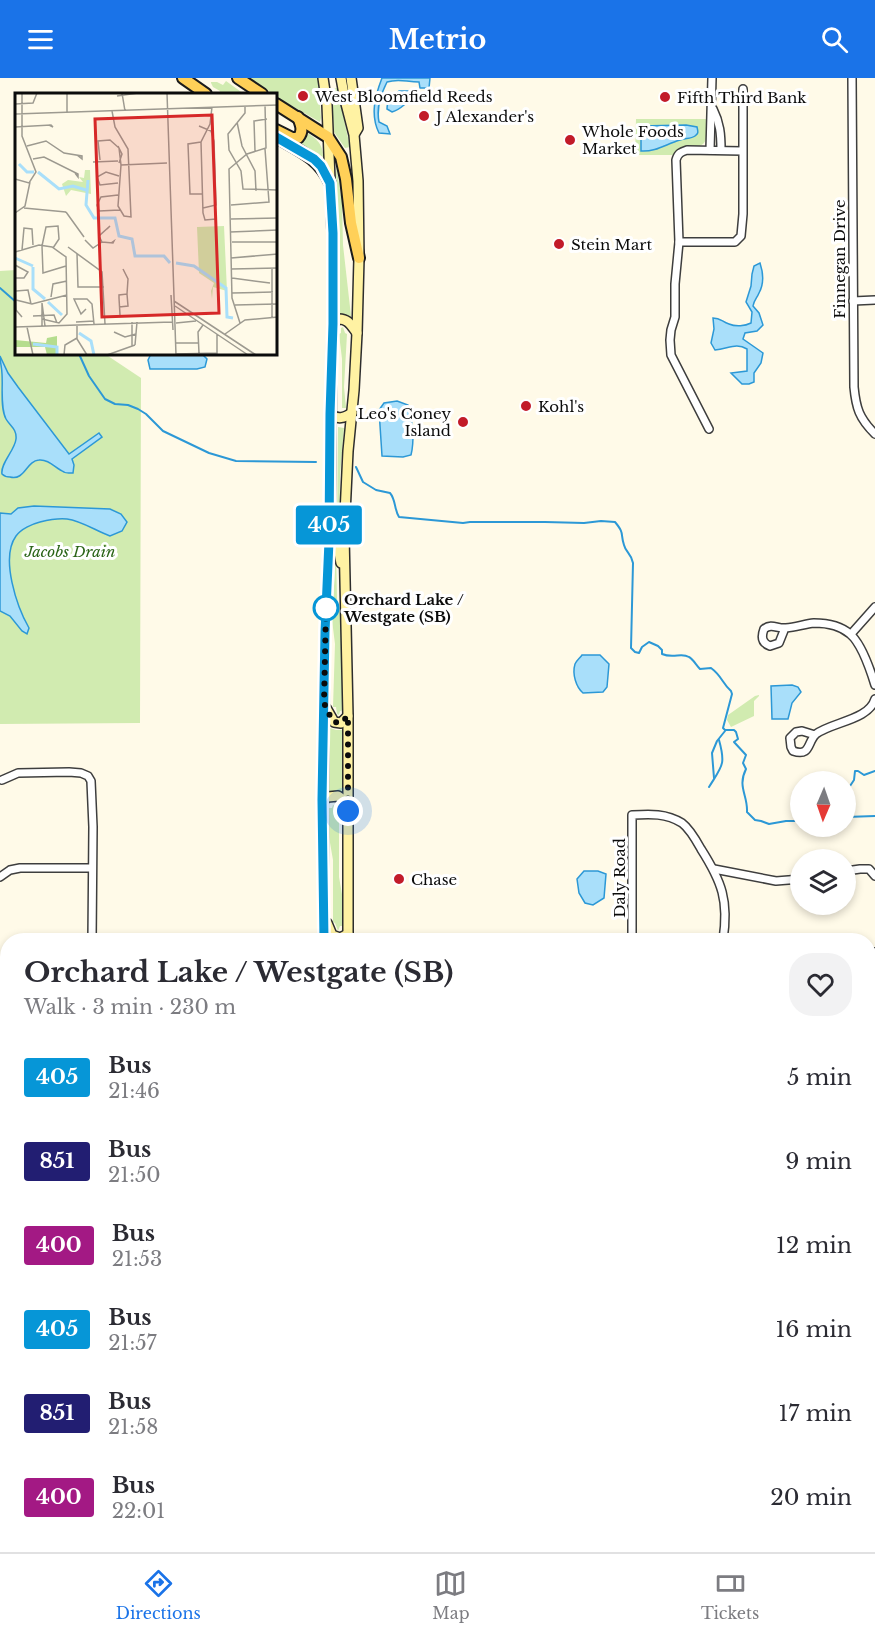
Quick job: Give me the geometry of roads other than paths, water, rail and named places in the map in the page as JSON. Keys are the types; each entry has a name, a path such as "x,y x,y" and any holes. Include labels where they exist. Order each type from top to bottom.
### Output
{"main road":[{"path":"183,78 204,93"},
{"path":"200,78 204,93"},
{"path":"238,78 260,93"},
{"path":"323,78 327,105 333,233 329,541 322,800 324,933"},
{"path":"341,78 354,135 358,175 359,258 357,333 344,536 348,716 348,933"},
{"path":"351,78 358,128 354,135"},
{"path":"278,105 328,137 341,157 359,258"},
{"path":"278,131 292,138 298,138 302,127 298,117"},
{"path":"278,138 314,159 321,166 330,183"},
{"path":"333,324 337,319 349,321 357,333"},
{"path":"330,414 343,418 352,413"},
{"path":"329,541 334,542 338,547 346,580"},
{"path":"324,703 334,722 341,723 348,716"},
{"path":"322,800 333,795 341,798 348,832"},
{"path":"324,915 331,933"}],"street":[{"path":"710,150 712,78"},
{"name":"Finnegan Drive","path":"852,78 852,350 855,404 859,414 875,434"},
{"path":"679,242 735,242 741,236 743,89"},
{"path":"712,106 719,121 721,150"},
{"path":"709,429 671,355 670,340 675,317 679,242 676,160 677,155 687,150 742,151"},
{"path":"853,301 875,300"},
{"path":"851,634 875,607"},
{"path":"785,628 815,623 834,625 851,634 875,685"},
{"path":"815,735 870,709 875,699"},
{"path":"2,780 18,773 81,772 91,781 92,933"},
{"name":"Daly Road","path":"632,933 632,815 660,815 684,824 714,869"},
{"path":"0,877 10,870 20,868 92,867"},
{"path":"714,869 776,881 790,880"},
{"path":"714,869 726,902 724,933"},
{"path":"856,870 869,869 875,876"}],"water":[{"path":"382,78 430,78 429,88 420,88 419,82 399,80 387,82 380,101 378,116 379,122 387,126 390,134 379,133 374,112"},
{"path":"399,91 413,93 404,105 392,112 387,109 388,103"},
{"path":"686,125 697,127 697,134 692,138 641,151 641,126"},
{"path":"760,263 762,286 753,306 759,313 763,325 757,331 745,333 743,339 763,353 761,363 754,373 754,382 742,384 731,373 747,371 747,349 735,346 715,350 711,343 714,329 713,318 735,326 751,323 752,312 746,302 754,266"},
{"path":"0,356 8,373 69,454 99,433 102,437 72,459 73,473 64,472 39,460 31,464 19,476 8,477 2,474 3,466 15,443 16,436 3,409"},
{"path":"150,356 204,356 207,359 205,367 197,369 150,369 148,360"},
{"path":"397,401 408,405 413,443 411,455 382,456 379,410 384,403"},
{"path":"34,506 110,509 121,514 127,522 122,531 110,536 73,520 64,519 37,523 18,533 11,545 10,569 15,595 29,628 27,634 10,616 0,611 0,513 11,514 18,508"},
{"path":"582,655 600,655 609,664 607,687 603,692 583,693 578,687 574,668"},
{"path":"771,686 798,687 801,692 792,703 788,719 772,719"},
{"path":"584,871 598,871 606,874 604,898 593,905 585,903 579,893 577,879"}],"waterway":[{"path":"0,288 15,301"},
{"path":"80,356 89,376 105,399 115,404 138,409 163,431 209,453 236,461 316,462"},
{"path":"356,467 363,482 376,490 390,493 399,517 463,523 615,522 621,531 625,548 633,563 631,648 639,653 642,647 649,642 658,646 662,654 686,656 692,659 700,669 711,668 718,674 732,694 723,728 736,732 738,739 734,742 746,755 743,763 746,769 742,781 747,812 755,820 769,824 790,821"},
{"path":"714,778 712,753 717,741 725,731"},
{"path":"709,787 722,765 719,740"},
{"path":"856,771 864,775 875,771"},
{"path":"856,817 875,816"}],"place":[{"name":"West Bloomfield Reeds","path":"303,96"},
{"name":"Fifth Third Bank","path":"665,97"},
{"name":"J Alexander's","path":"424,116"},
{"name":"Whole Foods Market","path":"570,140"},
{"name":"Stein Mart","path":"559,244"},
{"name":"Kohl's","path":"526,406"},
{"name":"Leo's Coney Island","path":"463,422"},
{"name":"Orchard Lake / Westgate (SB)","path":"326,608"},
{"name":"Chase","path":"399,879"}],"park label":[{"name":"Jacobs Drain","path":"70,551"}]}
